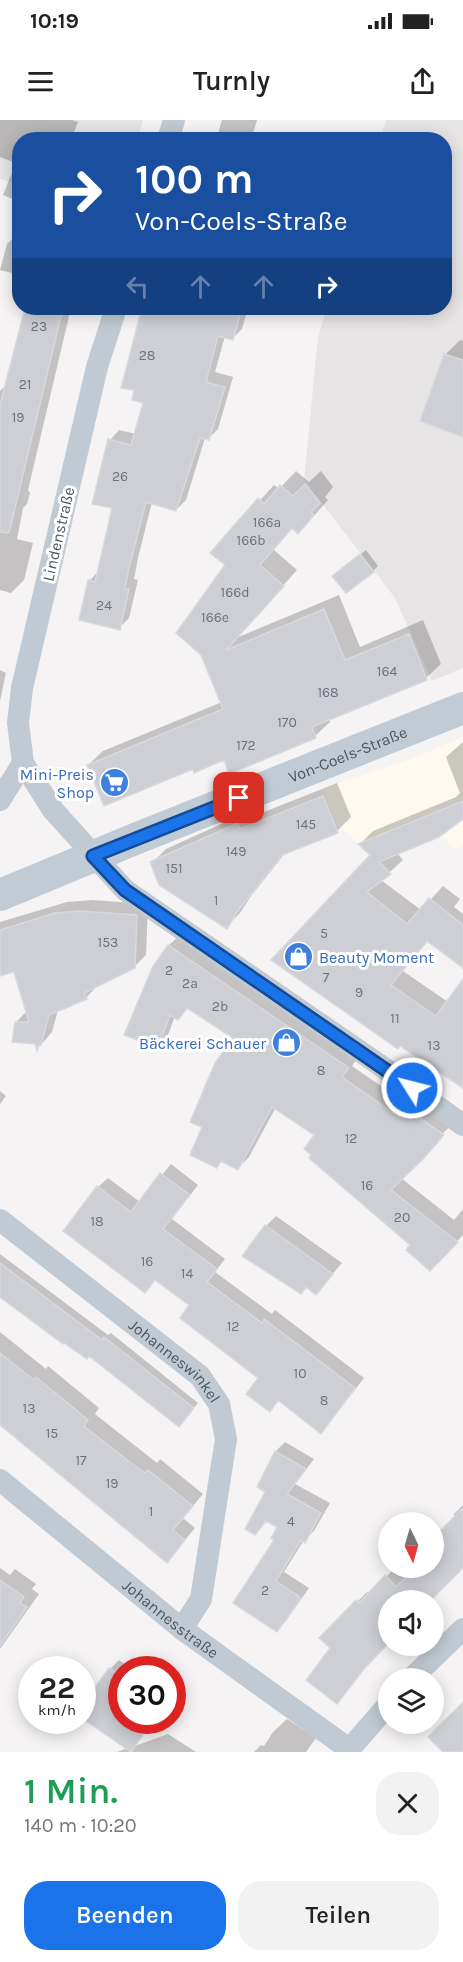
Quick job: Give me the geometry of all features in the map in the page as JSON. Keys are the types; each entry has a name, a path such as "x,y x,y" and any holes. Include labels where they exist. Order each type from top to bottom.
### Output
{"main road":[{"name":"Von-Coels-Straße","path":"0,896 93,856 463,708"}],"street":[{"name":"Lindenstraße","path":"114,315 97,367 22,688 18,723 23,763 53,810 125,890 377,1063 463,1125"},
{"path":"0,800 23,763"},
{"name":"Johanneswinkel","path":"0,1220 201,1376 219,1404 226,1439 201,1599 182,1629"},
{"name":"Johannesstraße","path":"0,1480 182,1629 348,1750"},
{"path":"422,1668 463,1629"},
{"path":"348,1750 378,1716"}],"shaded area":[{"path":"0,120 143,120 140,132 12,132 12,183 0,179"},
{"path":"386,120 463,120 463,668 432,681 395,598 304,480 318,337 325,315 452,315 452,132 382,132"},
{"path":"463,737 463,846 455,850 444,836 380,862 335,824 322,789 411,759"}],"building":[{"path":"23,315 61,315 9,533 0,532 0,405"},
{"path":"140,315 240,316 233,340 218,336 206,382 225,387 209,440 200,438 176,511 146,502 129,568 125,589 129,589 120,630 79,620 88,580 95,582 112,508 92,504 108,439 131,445 143,403 132,400 134,390 121,388"},
{"path":"444,354 463,360 463,437 420,421"},
{"path":"305,484 320,503 311,512 314,515 298,534 292,528 260,565 284,586 226,650 324,609 345,660 409,634 427,680 312,727 316,738 229,774 224,760 194,773 193,769 104,806 87,765 223,709 201,655 176,633 225,565 210,553 258,498 264,504 280,485 293,496"},
{"path":"360,554 374,572 346,593 332,576"},
{"path":"323,796 338,833 282,855 237,912 227,929 159,885 150,862 238,823 240,829"},
{"path":"463,801 463,819 439,837 379,862 391,874 367,892 407,924 429,898 463,925 463,968 427,941 391,985 436,1016 463,979 463,1088 400,1046 398,1049 271,960 370,855 358,844"},
{"path":"79,911 137,915 135,968 84,993 87,999 49,1015 41,1045 37,1051 35,1044 12,1042 15,1022 29,1022 14,972 0,976 0,930 55,913"},
{"path":"168,945 349,1068 342,1077 399,1117 406,1108 444,1135 391,1190 458,1242 430,1271 406,1250 410,1245 309,1158 311,1155 304,1149 314,1135 272,1107 238,1170 221,1161 217,1168 190,1155 202,1127 190,1122 215,1063 233,1038 187,1008 178,1020 170,1015 158,1048 124,1035 153,966"},
{"path":"160,1173 190,1195 163,1229 217,1269 207,1282 262,1323 264,1319 355,1388 321,1434 278,1400 270,1412 246,1394 258,1378 180,1318 189,1305 155,1280 145,1293 63,1231 97,1186 131,1212"},
{"path":"265,1225 333,1274 316,1295 306,1287 301,1294 242,1256"},
{"path":"0,1263 102,1340 104,1337 194,1408 179,1427 89,1356 87,1359 63,1344 0,1297"},
{"path":"0,1353 34,1380 36,1377 88,1420 84,1426 145,1473 148,1470 193,1506 173,1530 185,1540 167,1563 0,1425"},
{"path":"275,1451 306,1469 287,1494 321,1513 305,1543 301,1540 276,1581 301,1598 277,1632 233,1603 274,1540 271,1538 277,1527 266,1521 255,1535 245,1529 265,1492 257,1487"},
{"path":"463,1508 463,1568 441,1590 378,1590 378,1654 337,1704 306,1680 330,1648 319,1638 356,1600 359,1603 382,1578 388,1578 396,1587 405,1578 444,1578 444,1549 446,1547 444,1527"},
{"path":"0,1580 24,1597 20,1603 27,1607 0,1646"},
{"path":"108,1669 108,1734 143,1734 131,1752 96,1728 96,1686"},
{"path":"463,1702 463,1752 443,1752 428,1737 431,1734 444,1734 444,1721"}],"place":[{"name":"Mini-Preis Shop","path":"115,783"},
{"name":"Beauty Moment","path":"298,957"},
{"name":"Bäckerei Schauer","path":"287,1043"}],"route":[{"path":"239,798 93,856 125,890 412,1088"}]}
